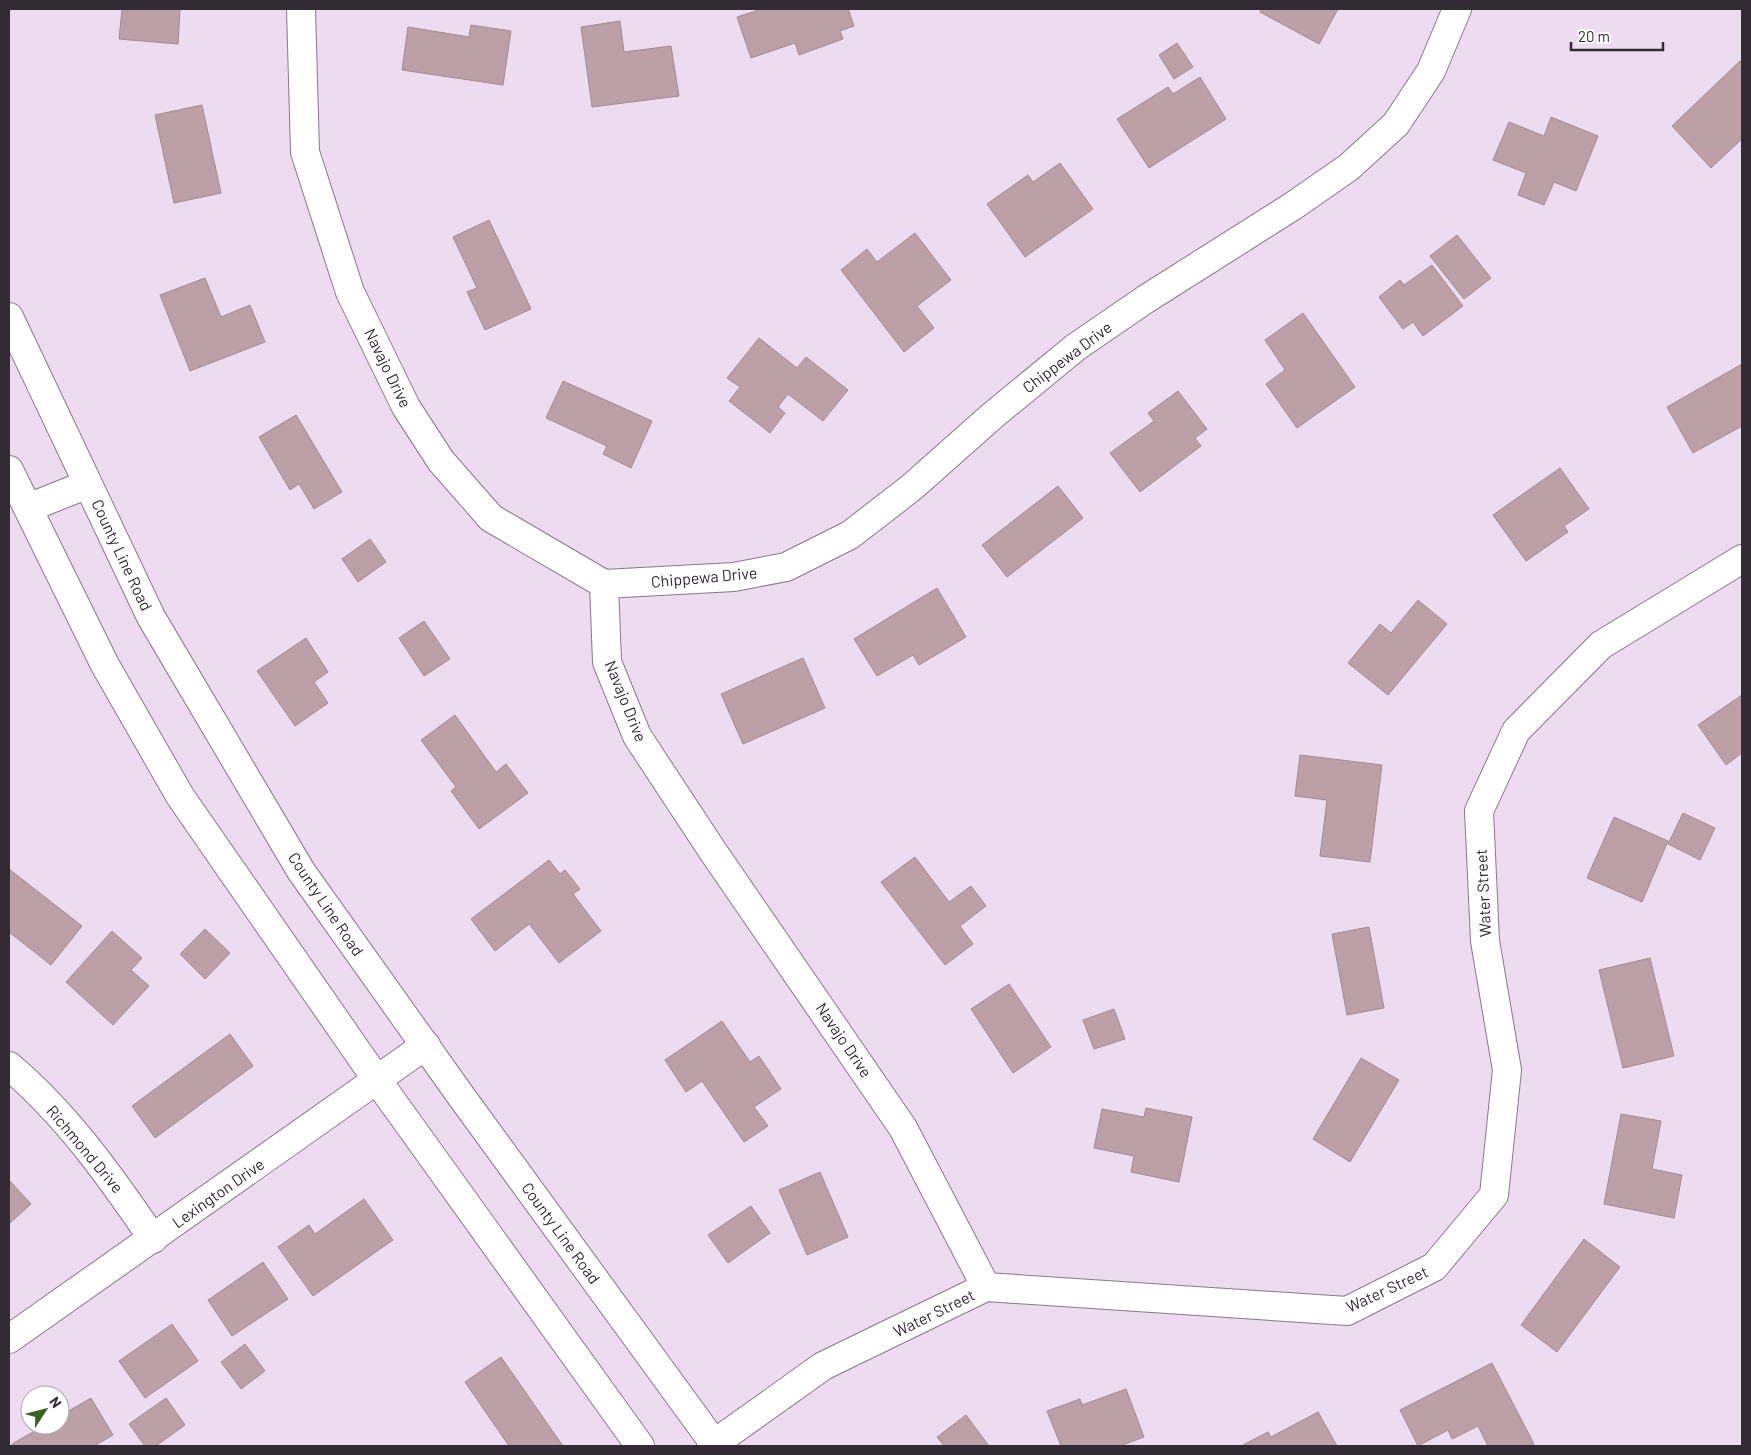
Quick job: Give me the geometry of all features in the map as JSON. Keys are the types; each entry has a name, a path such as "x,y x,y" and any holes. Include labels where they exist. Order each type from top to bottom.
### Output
{"street":[{"name":"Navajo Drive","path":"301,9 305,152 350,292 406,407 441,462 491,518 604,584 607,662 637,736 712,850 903,1128 986,1288"},
{"name":"Chippewa Drive","path":"604,584 734,577 769,571 786,567 850,535 912,487 992,416 1076,348 1146,299 1293,206 1349,167 1396,124 1431,71 1457,9"},
{"name":"County Line Road","path":"10,320 151,616 301,871 713,1445"},
{"path":"9,470 105,666 180,796 377,1080 640,1446"},
{"path":"28,508 88,484"},
{"name":"Water Street","path":"713,1445 823,1366 986,1288 1346,1311 1434,1267 1494,1195 1507,1070 1485,941 1479,811 1516,731 1601,645 1742,560"},
{"name":"Lexington Drive","path":"9,1339 426,1045"},
{"name":"Richmond Drive","path":"9,1066 72,1130 116,1185 153,1239"}],"building":[{"path":"122,9 180,9 178,44 119,39"},
{"path":"762,9 848,9 854,26 840,31 843,39 799,55 795,43 751,58 737,17"},
{"path":"1261,9 1338,9 1319,44 1260,12"},
{"path":"620,21 624,52 671,46 679,96 592,107 581,27"},
{"path":"471,25 511,31 503,85 402,70 408,27 469,37"},
{"path":"1177,43 1193,67 1174,79 1159,55"},
{"path":"1740,61 1742,63 1742,139 1711,168 1672,126"},
{"path":"1200,77 1226,119 1149,168 1117,119 1168,87 1173,94"},
{"path":"202,105 221,193 174,203 155,115"},
{"path":"1551,117 1598,136 1576,191 1554,182 1544,205 1518,195 1526,173 1493,160 1509,122 1544,136"},
{"path":"1060,163 1093,209 1025,257 987,204 1028,175 1033,182"},
{"path":"489,220 531,309 485,330 467,292 477,288 453,237"},
{"path":"915,233 951,280 917,306 934,328 904,352 841,270 867,249 877,262"},
{"path":"1457,235 1491,278 1464,299 1430,256"},
{"path":"1432,265 1463,306 1423,336 1413,322 1403,329 1379,297 1400,280 1404,285"},
{"path":"205,278 221,317 250,305 265,342 190,371 160,295"},
{"path":"1303,313 1355,387 1297,428 1266,384 1285,370 1265,340"},
{"path":"759,338 797,368 806,357 848,390 823,421 788,394 778,407 785,413 770,433 729,401 740,387 727,378"},
{"path":"1742,364 1742,426 1693,453 1667,407"},
{"path":"563,381 652,421 631,468 603,454 607,446 546,418"},
{"path":"1178,391 1207,429 1195,438 1201,446 1140,492 1110,453 1154,421 1148,413"},
{"path":"296,415 342,492 314,509 299,484 290,490 259,437"},
{"path":"1560,468 1589,509 1564,526 1568,532 1526,561 1493,515"},
{"path":"1058,486 1083,518 1007,577 982,545"},
{"path":"370,539 386,562 358,582 342,559"},
{"path":"937,588 966,637 919,665 913,655 877,676 854,639"},
{"path":"1418,600 1447,624 1388,695 1348,663 1380,624 1391,633"},
{"path":"424,621 450,659 424,676 399,638"},
{"path":"306,638 328,672 314,682 328,703 295,726 257,671"},
{"path":"803,658 825,708 743,744 721,694"},
{"path":"1742,695 1742,753 1726,765 1698,725"},
{"path":"455,715 496,772 506,764 528,793 479,829 451,791 456,787 421,740"},
{"path":"1300,755 1382,765 1370,862 1320,856 1327,800 1295,796"},
{"path":"1683,813 1715,828 1700,860 1668,844"},
{"path":"1614,817 1668,841 1642,902 1587,878"},
{"path":"915,857 949,902 971,886 986,906 960,926 973,944 945,965 881,882"},
{"path":"549,860 560,874 565,870 580,889 573,894 601,931 559,963 529,924 495,951 471,919"},
{"path":"9,869 82,926 51,965 9,932"},
{"path":"1369,927 1384,1008 1347,1015 1332,934"},
{"path":"205,929 230,953 205,979 180,954"},
{"path":"112,931 142,958 131,970 149,986 113,1025 66,982"},
{"path":"1650,958 1674,1056 1623,1068 1599,970"},
{"path":"1009,984 1051,1047 1013,1073 971,1009"},
{"path":"1114,1009 1125,1039 1094,1049 1083,1020"},
{"path":"722,1021 750,1062 759,1056 781,1089 754,1107 768,1126 744,1142 702,1081 686,1092 665,1060"},
{"path":"230,1034 253,1066 155,1138 132,1106"},
{"path":"1361,1058 1399,1080 1350,1162 1313,1139"},
{"path":"1146,1108 1192,1117 1179,1182 1131,1172 1134,1156 1094,1148 1102,1109 1144,1117"},
{"path":"1621,1114 1661,1121 1652,1169 1682,1175 1674,1218 1604,1204"},
{"path":"820,1172 848,1237 807,1255 779,1190"},
{"path":"9,1180 31,1204 9,1224"},
{"path":"364,1199 393,1240 313,1296 278,1247 309,1225 315,1234"},
{"path":"751,1206 770,1233 728,1263 708,1235"},
{"path":"1584,1239 1620,1267 1557,1352 1521,1325"},
{"path":"263,1262 288,1299 232,1336 208,1300"},
{"path":"172,1324 198,1361 145,1398 119,1361"},
{"path":"245,1344 265,1371 241,1389 221,1362"},
{"path":"501,1357 563,1446 509,1446 465,1382"},
{"path":"1492,1363 1534,1444 1529,1446 1488,1446 1478,1426 1452,1439 1448,1430 1418,1446 1400,1410"},
{"path":"1126,1389 1144,1437 1120,1446 1061,1446 1047,1411 1080,1399 1082,1405"},
{"path":"91,1398 113,1435 94,1446 13,1446 12,1444 28,1435 70,1435 70,1410"},
{"path":"166,1398 185,1425 156,1446 145,1446 129,1424"},
{"path":"1318,1412 1337,1446 1241,1446 1268,1432 1271,1437"},
{"path":"966,1415 989,1446 944,1446 937,1437"}]}
